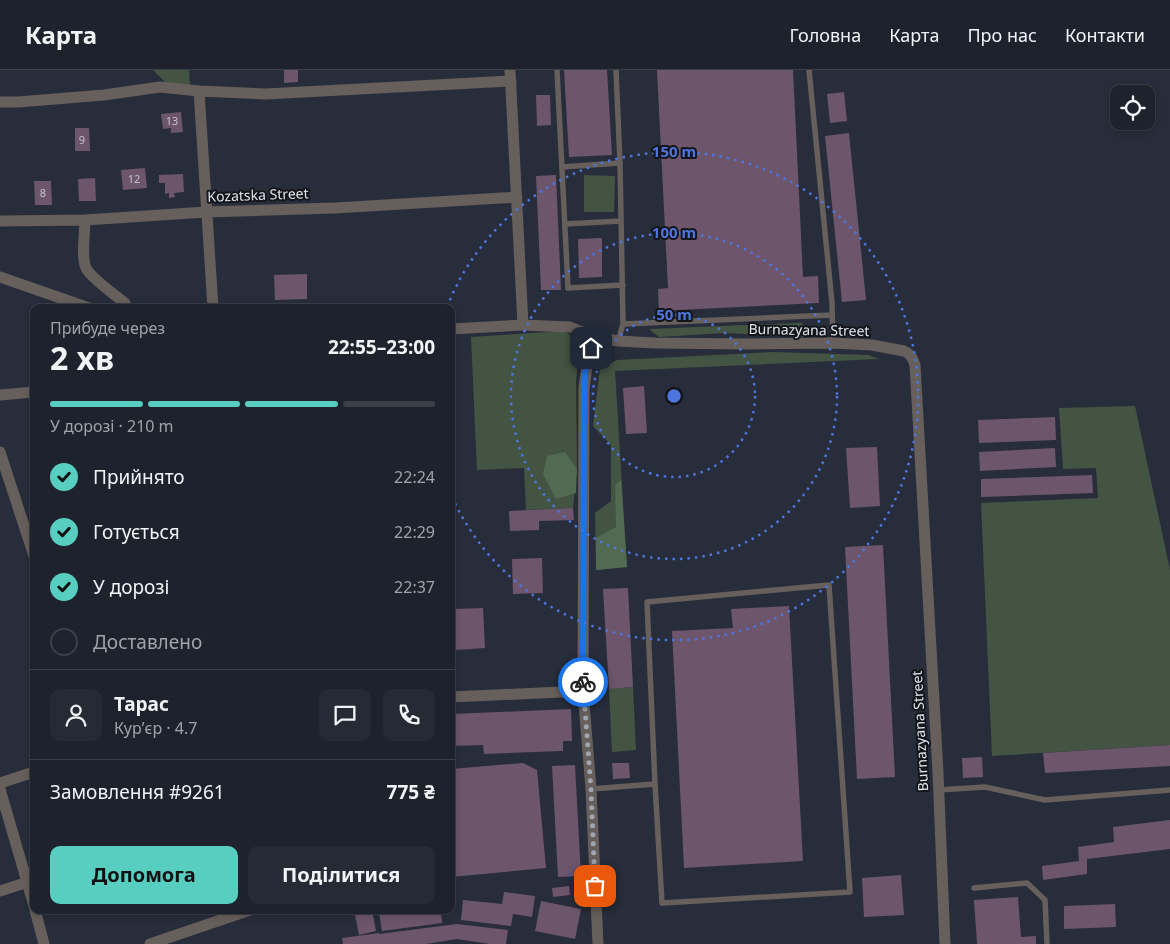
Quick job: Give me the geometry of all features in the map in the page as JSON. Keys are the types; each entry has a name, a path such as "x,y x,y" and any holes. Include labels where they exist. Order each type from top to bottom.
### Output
{"street":[{"path":"0,102 104,95 160,87 266,94 510,76 523,325"},
{"path":"199,91 213,304"},
{"name":"Kozatska Street","path":"0,221 85,220 206,212 335,208 517,198"},
{"path":"85,220 84,259 86,268 93,277 125,304"},
{"path":"0,277 78,304"},
{"name":"Burnazyana Street","path":"455,329 523,325 570,327 594,338 655,343 833,343 872,345 904,351 911,356 915,365 945,944"},
{"path":"594,338 588,358 584,388 583,691 591,789 598,944"},
{"path":"0,395 30,392"},
{"path":"0,452 30,544"},
{"path":"455,697 583,691"},
{"path":"0,783 30,773"},
{"path":"0,789 30,878"},
{"path":"0,891 30,881"},
{"path":"36,914 44,944"},
{"path":"150,944 238,914"}],"lane":[{"path":"557,70 568,288 623,285"},
{"path":"616,70 623,285 622,324 618,341"},
{"path":"808,70 832,303 833,343"},
{"path":"562,167 620,163"},
{"path":"565,224 621,221"},
{"path":"622,324 832,315"},
{"path":"829,585 850,892 662,903 655,784 646,602 829,585"},
{"path":"591,789 655,784"},
{"path":"938,790 985,787 1045,800 1170,790"},
{"path":"974,888 1027,882 1045,900 1047,944"}],"green space":[{"path":"153,70 189,70 190,87 167,84"},
{"path":"584,175 615,176 614,212 584,212"},
{"path":"802,323 804,329 803,337 724,333 659,337 649,329"},
{"path":"564,331 573,337 579,345 576,382 577,469 573,508 526,510 524,468 477,470 471,337"},
{"path":"774,352 869,355 879,359 615,371 627,567 596,570 595,513 611,501 611,445 593,426 600,368 617,360"},
{"path":"1135,406 1170,570 1170,745 992,756 981,503 1098,498 1096,468 1063,469 1059,408"},
{"path":"565,452 577,469 576,493 556,499 543,474 547,456"},
{"path":"621,480 627,567 596,570 596,538 616,527 615,485"},
{"path":"633,687 636,750 612,752 609,689"}],"building":[{"path":"284,70 298,70 298,82 284,83"},
{"path":"564,70 607,70 612,155 569,157"},
{"path":"657,70 793,70 803,277 818,276 819,303 659,311 658,289 668,288"},
{"path":"844,92 847,121 830,123 827,94"},
{"path":"536,95 550,95 551,125 537,126"},
{"path":"181,112 183,132 171,133 171,128 163,129 161,114"},
{"path":"75,128 89,128 90,151 75,151"},
{"path":"849,133 866,300 842,302 825,136"},
{"path":"145,168 147,188 123,190 121,170"},
{"path":"183,174 184,192 174,193 175,197 169,198 169,193 165,194 165,183 159,183 159,175"},
{"path":"556,175 561,290 541,290 536,176"},
{"path":"95,178 96,201 79,201 78,179"},
{"path":"34,181 51,181 52,205 35,205"},
{"path":"602,238 602,277 579,278 578,239"},
{"path":"307,274 307,299 275,300 274,275"},
{"path":"644,386 647,433 626,434 623,388"},
{"path":"1055,417 1056,440 979,443 978,420"},
{"path":"877,447 880,506 850,508 846,448"},
{"path":"1055,448 1056,467 980,471 979,452"},
{"path":"1092,475 1093,493 981,497 981,479"},
{"path":"573,508 574,520 539,521 539,530 510,531 509,511"},
{"path":"883,545 895,777 857,779 845,547"},
{"path":"542,558 543,593 513,594 512,559"},
{"path":"628,588 633,687 609,689 603,589"},
{"path":"789,606 803,861 684,868 672,631 733,628 731,609"},
{"path":"483,608 485,648 456,650 455,609"},
{"path":"571,709 572,741 563,741 563,751 484,754 483,745 455,746 455,714"},
{"path":"1170,745 1170,766 1045,773 1043,753"},
{"path":"982,757 983,777 963,778 962,758"},
{"path":"523,763 537,770 546,868 455,877 455,769"},
{"path":"612,763 629,763 630,778 613,779"},
{"path":"575,765 581,876 558,877 552,766"},
{"path":"1170,820 1170,849 1087,859 1087,874 1043,880 1042,866 1079,861 1078,847 1114,842 1113,827"},
{"path":"901,875 904,915 864,917 862,878"},
{"path":"569,886 570,895 553,897 552,888"},
{"path":"504,892 535,896 532,917 513,914 511,926 461,920 463,900 502,904"},
{"path":"1018,897 1021,937 1036,936 1036,944 977,944 974,900"},
{"path":"541,901 581,909 575,939 535,931"},
{"path":"1115,904 1116,927 1064,929 1064,906"},
{"path":"355,914 373,914 376,931 359,935"},
{"path":"379,914 441,914 442,923 382,931"},
{"path":"457,924 508,930 506,944 490,944 457,939 426,944 343,944 342,938 379,934"}],"way so far":[{"path":"583,682 591,789 595,886"}],"route":[{"path":"583,682 584,388 585,372 591,348"}]}
